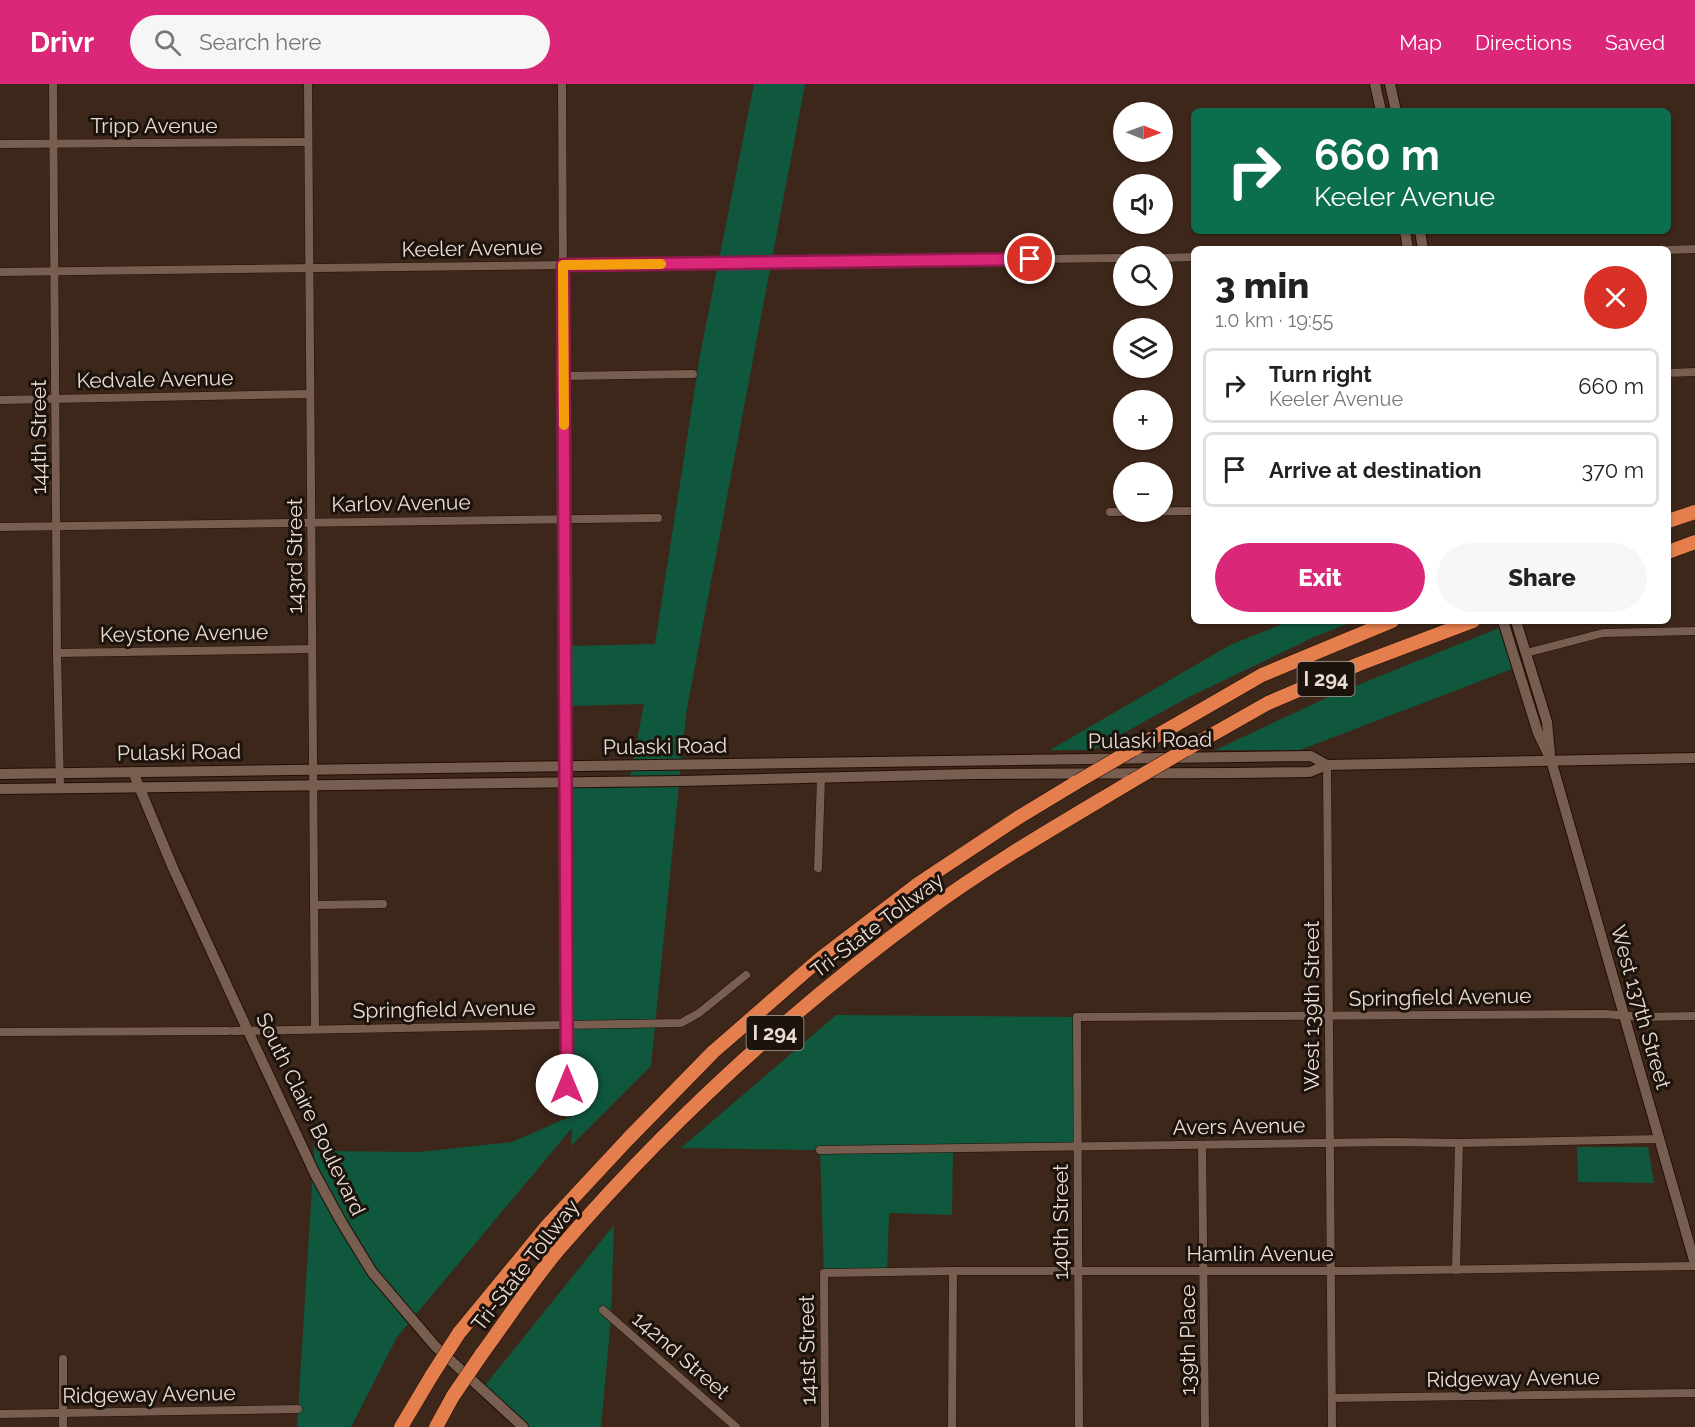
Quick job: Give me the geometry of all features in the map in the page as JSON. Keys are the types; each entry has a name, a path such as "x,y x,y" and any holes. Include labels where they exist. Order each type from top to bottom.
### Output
{"highway":[{"path":"1671,520 1695,512"},
{"path":"1671,551 1695,542"},
{"name":"Tri-State Tollway","path":"401,1427 459,1333 547,1226 712,1052 821,958 918,884 1019,817 1077,782 1262,675 1385,624"},
{"name":"Tri-State Tollway","path":"436,1427 453,1396 481,1355 558,1250 722,1078 830,985 926,911 1026,844 1185,750 1268,704 1359,664 1465,624"}],"main road":[{"path":"1375,84 1380,108"},
{"path":"1390,84 1395,108"},
{"path":"1504,624 1538,733 1551,760"},
{"path":"1517,624 1547,722 1551,760"},
{"name":"Pulaski Road","path":"0,774 1311,756 1327,765"},
{"name":"Pulaski Road","path":"0,789 139,789 973,774 1310,772 1327,765 1695,758"},
{"name":"West 137th Street","path":"1551,760 1695,1265"},
{"name":"South Claire Boulevard","path":"132,772 248,1031 315,1173 342,1223 372,1272 435,1346 523,1427"}],"street":[{"name":"144th Street","path":"53,84 60,789"},
{"name":"143rd Street","path":"308,84 315,1028"},
{"path":"562,84 567,1085"},
{"name":"Tripp Avenue","path":"0,144 308,142"},
{"path":"1671,250 1695,249"},
{"path":"1173,258 1191,257"},
{"name":"Keeler Avenue","path":"0,272 1113,258"},
{"path":"1671,373 1695,372"},
{"path":"563,376 693,374"},
{"name":"Kedvale Avenue","path":"0,400 310,394"},
{"path":"1110,512 1191,511"},
{"name":"Karlov Avenue","path":"0,526 658,518"},
{"path":"1526,653 1603,633 1695,631"},
{"name":"Keystone Avenue","path":"57,653 312,649"},
{"name":"West 139th Street","path":"1327,765 1332,1427"},
{"path":"818,868 821,778"},
{"path":"314,905 383,904"},
{"name":"Springfield Avenue","path":"0,1032 248,1031 681,1023 699,1013 746,975"},
{"name":"Springfield Avenue","path":"1077,1017 1605,1014 1695,1016"},
{"name":"140th Street","path":"1077,1017 1079,1427"},
{"name":"Avers Avenue","path":"820,1150 1659,1139"},
{"path":"1456,1270 1459,1143"},
{"name":"139th Place","path":"1202,1145 1206,1427"},
{"name":"Hamlin Avenue","path":"824,1273 953,1270 1456,1270 1695,1265"},
{"path":"952,1427 953,1270"},
{"name":"141st Street","path":"824,1273 825,1427"},
{"name":"142nd Street","path":"603,1310 736,1427"},
{"path":"63,1359 63,1427"},
{"name":"Ridgeway Avenue","path":"1332,1398 1695,1393"},
{"name":"Ridgeway Avenue","path":"0,1414 298,1409"}],"green space":[{"path":"754,84 805,84 686,714 651,1066 571,1146 572,1128 397,1337 351,1427 297,1427 316,1121 326,1151 419,1152 512,1142 574,1115 573,788 628,787 644,704 570,706 570,646 655,644 700,355"},
{"path":"1282,624 1346,624 1314,637 1187,698 1093,750 1050,750 1230,645"},
{"path":"1499,628 1512,669 1300,750 1215,750 1333,695"},
{"path":"836,1015 1077,1017 1078,1147 953,1148 952,1215 889,1213 887,1272 824,1273 820,1150 681,1148"},
{"path":"1577,1147 1648,1147 1654,1183 1578,1182"},
{"path":"614,1225 611,1318 601,1427 523,1427 482,1389"}],"slow traffic":[{"path":"564,425 563,265 661,264"}],"route":[{"path":"567,1085 563,265 1030,259"}]}
